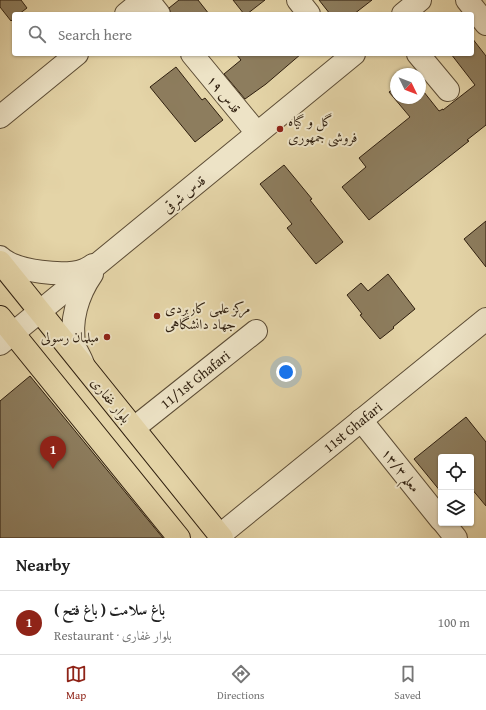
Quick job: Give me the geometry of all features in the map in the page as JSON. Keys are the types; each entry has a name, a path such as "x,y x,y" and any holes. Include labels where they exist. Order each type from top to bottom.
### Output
{"main road":[{"name":"بلوار غفاری","path":"0,262 221,536"},
{"path":"4,332 179,538"}],"street":[{"path":"128,12 143,0"},
{"path":"148,0 157,12"},
{"path":"298,0 307,12"},
{"path":"405,12 420,0"},
{"path":"467,0 486,24"},
{"path":"0,117 75,56"},
{"name":"قدس ۱۹","path":"194,56 257,134"},
{"name":"قدس شرقی","path":"4,332 40,312 257,134 347,56"},
{"path":"420,56 448,90"},
{"path":"0,257 4,261 26,270 57,272 84,270 104,259"},
{"path":"86,368 75,347 73,326 77,305 86,283 104,259"},
{"name":"11st Ghafari","path":"221,536 361,420 486,320"},
{"name":"11/1st Ghafari","path":"134,428 256,331"},
{"name":"معلم ۱۳/۳","path":"361,420 449,529"}],"building":[{"path":"0,0 21,0 27,8 22,12 12,12 11,21 0,7"},
{"path":"179,0 198,0 207,12 170,12 169,8"},
{"path":"233,0 265,0 250,12 242,12"},
{"path":"319,0 372,0 357,12 328,12"},
{"path":"474,41 486,56 486,125 467,140 469,141 369,220 342,187 366,167 359,158 410,117 399,104 426,104 426,95 439,111 443,110 475,85 453,56 474,56"},
{"path":"238,56 299,56 266,84 245,99 224,74 241,60"},
{"path":"176,67 202,100 205,98 223,120 195,142 150,87"},
{"path":"284,165 312,199 310,200 343,242 316,264 287,228 292,224 260,184"},
{"path":"486,221 486,267 464,239"},
{"path":"388,274 415,309 380,339 360,315 362,314 347,295 361,283 368,291"},
{"path":"30,376 163,538 0,538 0,401"},
{"path":"466,417 486,442 486,506 474,492 474,454 438,454 438,488 414,459"}],"place":[{"name":"گل و گیاه فروشی جمهوری","path":"280,129"},
{"name":"مرکز علمی کاربردی جهاد دانشگاهی","path":"157,316"},
{"name":"مبلمان رسولی","path":"107,337"},
{"name":"باغ سلامت ( باغ فتح )","path":"53,469"}]}
